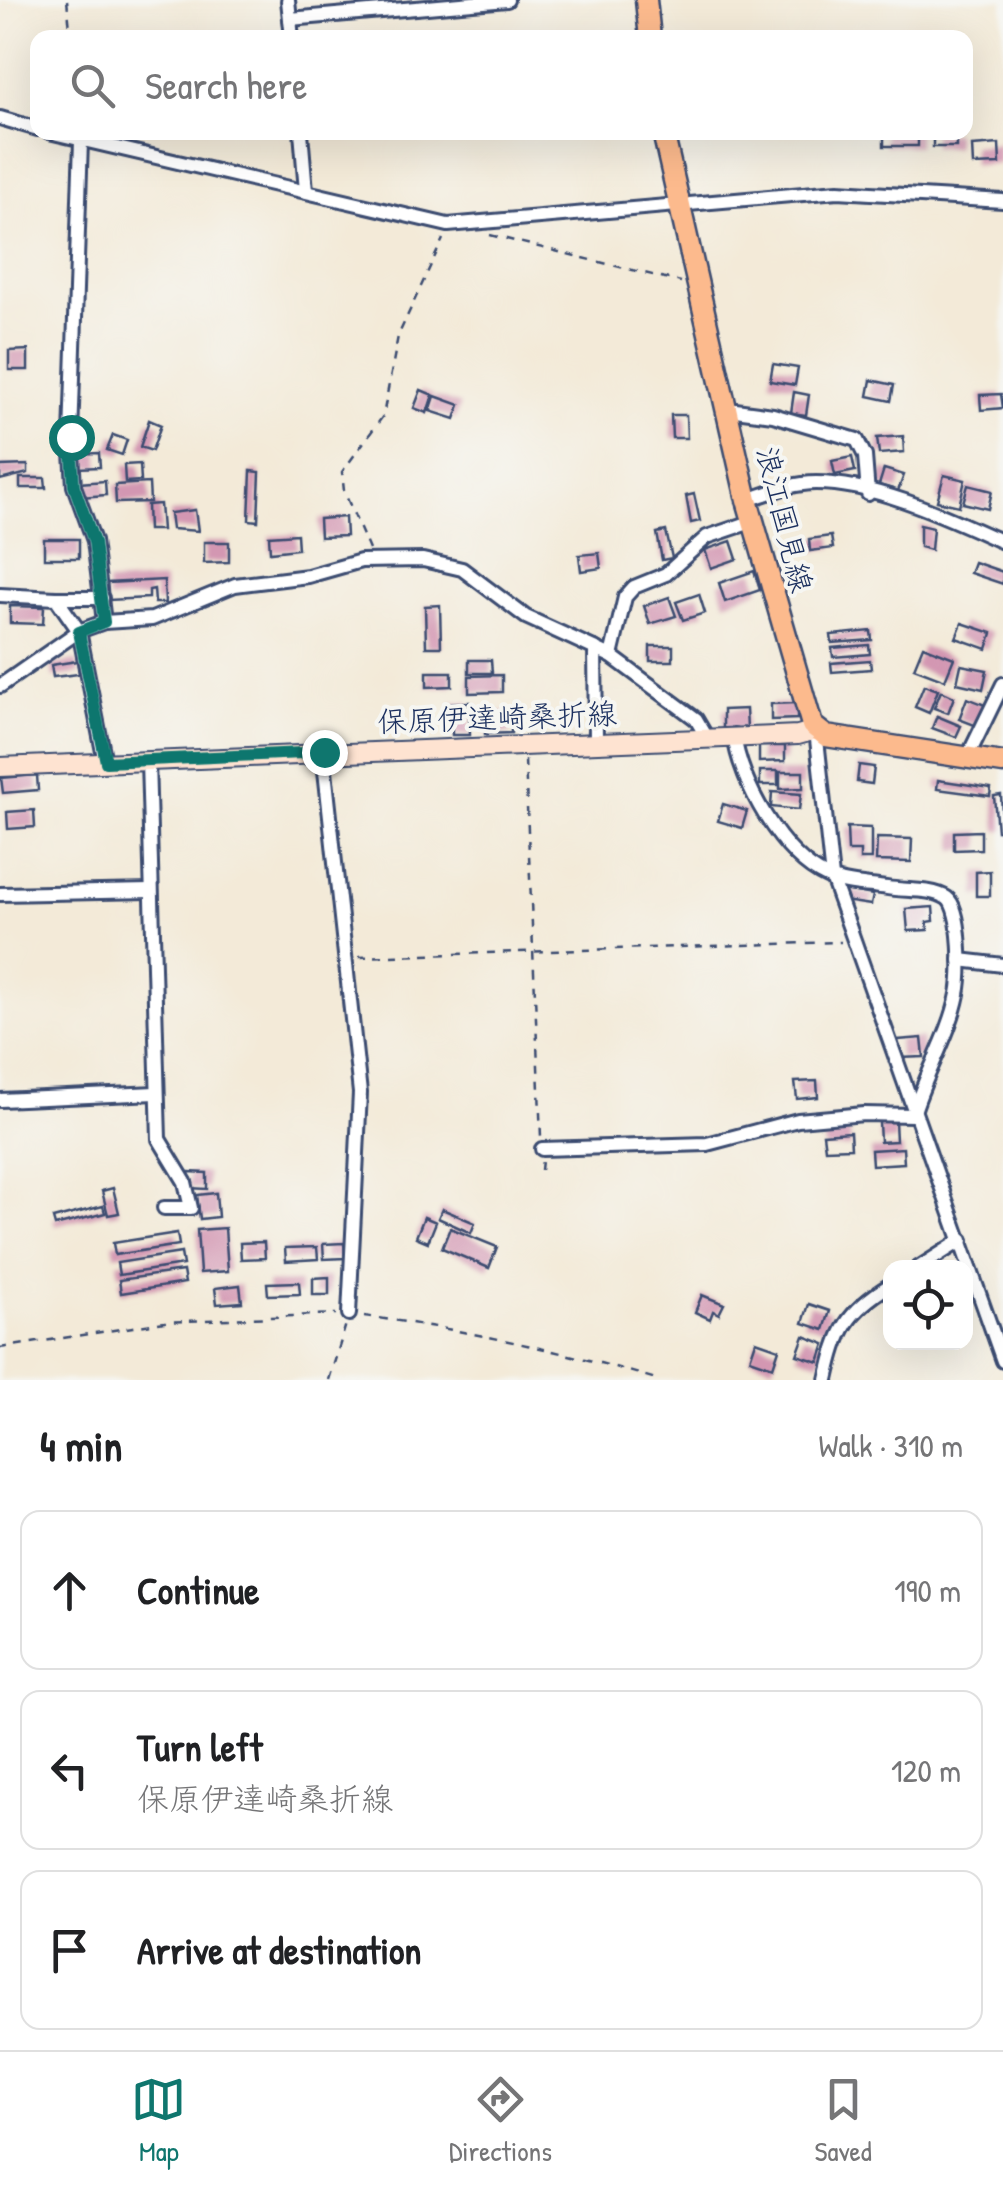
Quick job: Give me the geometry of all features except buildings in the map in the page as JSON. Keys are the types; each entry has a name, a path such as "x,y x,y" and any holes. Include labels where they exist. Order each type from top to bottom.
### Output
{"main road":[{"path":"646,0 649,30"},
{"name":"浪江国見線","path":"665,140 747,500 791,662 816,730"},
{"path":"816,730 832,738 1003,763"},
{"name":"保原伊達崎桑折線","path":"0,767 596,740 798,736 816,730"}],"street":[{"path":"288,0 291,30"},
{"path":"290,19 507,0"},
{"path":"0,118 30,127"},
{"path":"77,140 448,225 838,191 1003,200"},
{"path":"302,140 306,191"},
{"path":"81,141 71,437 74,486 94,542 104,622"},
{"path":"728,409 773,414 856,440 865,456 868,494"},
{"path":"747,500 818,483 919,506 1003,542"},
{"path":"610,656 625,597 634,587 666,574 708,537 754,521"},
{"path":"0,686 79,632 104,622 152,620 223,588 375,560 424,560 457,566 526,617 610,656 696,719 706,736"},
{"path":"0,595 102,598"},
{"path":"56,598 79,632 106,762"},
{"path":"595,648 596,740"},
{"path":"967,758 1003,684"},
{"path":"816,730 832,878 912,1115 962,1240 1003,1361"},
{"path":"734,735 740,772 797,853 832,878 936,893 950,899 960,960 958,993 912,1115"},
{"path":"324,752 348,958 362,1126 350,1314"},
{"path":"148,761 159,1139 185,1182 191,1208 164,1208"},
{"path":"0,894 151,891"},
{"path":"960,960 1003,966"},
{"path":"0,1100 156,1093"},
{"path":"542,1148 707,1144 813,1118 912,1115"},
{"path":"931,1260 962,1240"},
{"path":"827,1380 847,1318 883,1290"}],"path":[{"path":"67,0 70,30"},
{"path":"375,560 355,524 342,472 383,416 398,336 448,225"},
{"path":"487,234 698,286"},
{"path":"524,744 542,1170"},
{"path":"348,958 852,942"},
{"path":"0,1348 165,1322 350,1314 459,1329 591,1359 660,1380"},
{"path":"329,1380 350,1314"}],"route":[{"path":"71,437 74,486 94,542 100,577 104,622 79,632 106,762 324,752"}]}
